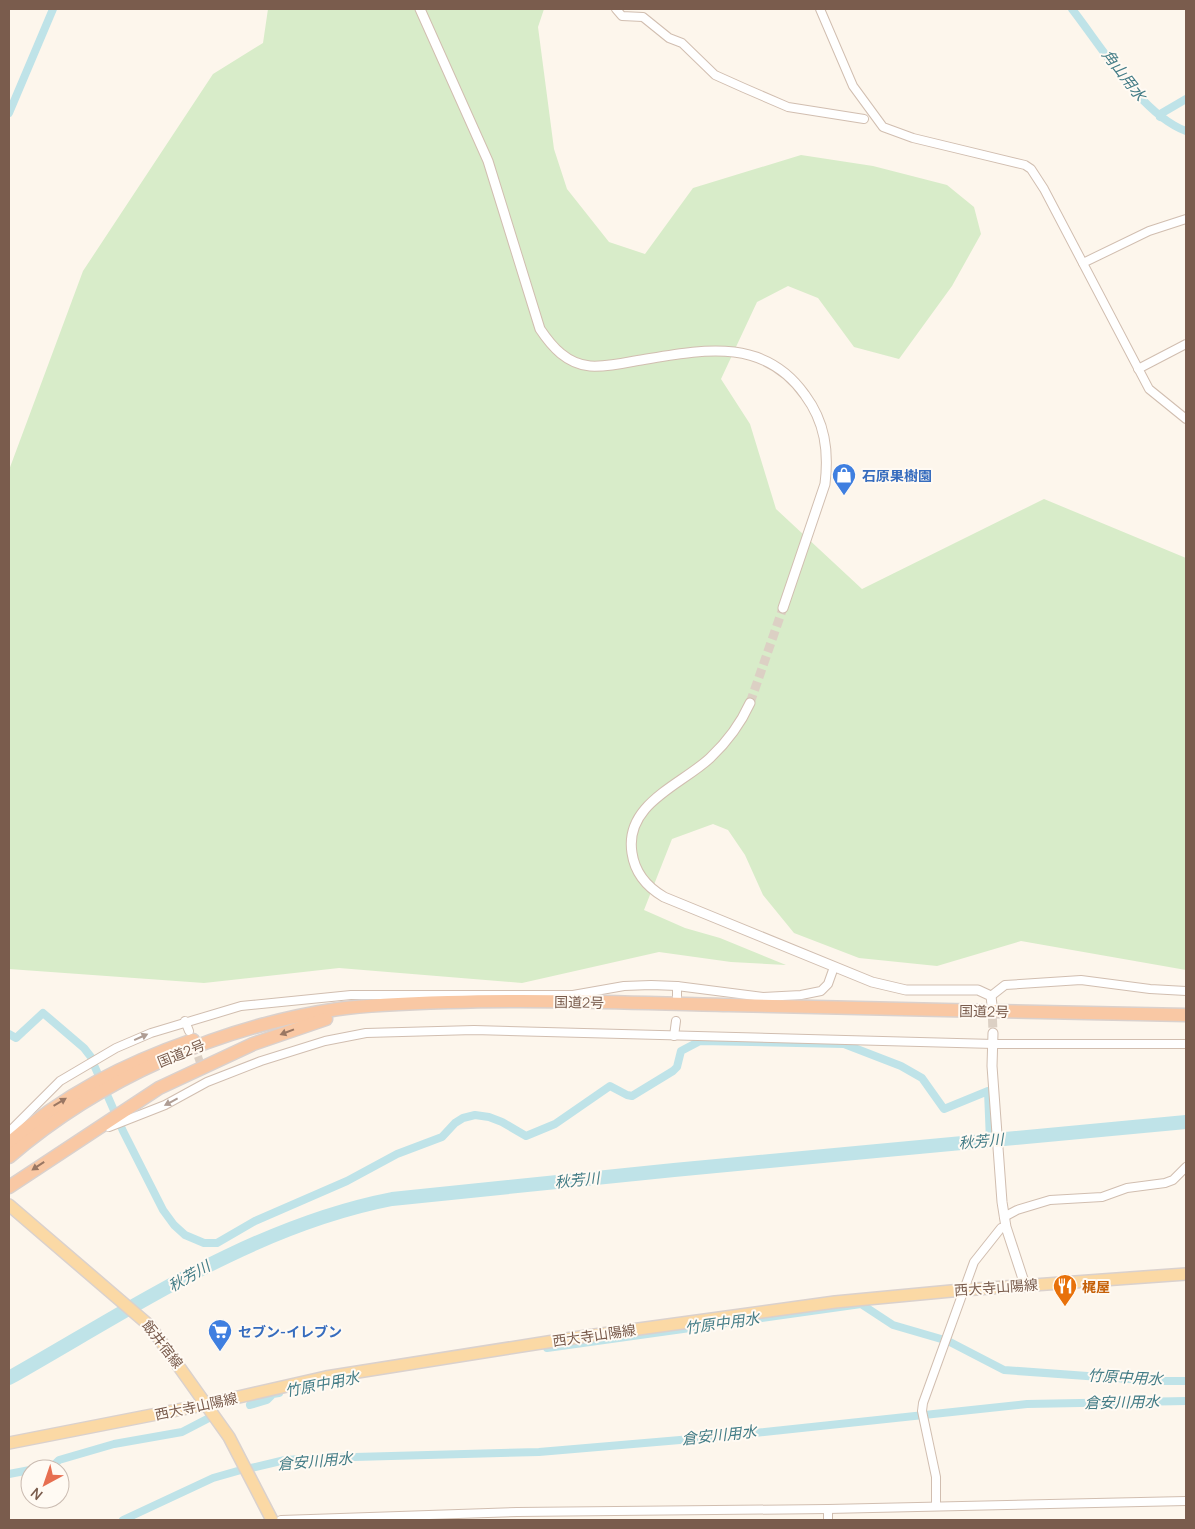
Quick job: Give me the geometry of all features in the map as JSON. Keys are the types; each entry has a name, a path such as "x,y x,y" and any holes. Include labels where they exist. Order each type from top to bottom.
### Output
{"highway":[{"name":"国道2号","path":"91,1091 111,1081 234,1032 306,1014 384,1004 504,1000 1186,1015"},
{"path":"9,1187 57,1153 129,1113 189,1072 253,1044 312,1022 384,1004"},
{"path":"9,1143 50,1108 91,1091"},
{"path":"9,1157 91,1091"}],"main road":[{"name":"飯井宿線","path":"9,1205 139,1314 161,1339 208,1404 229,1437 272,1520"},
{"name":"西大寺山陽線","path":"9,1443 208,1404 326,1377 573,1338 836,1302 962,1290 1186,1274"}],"street":[{"path":"420,9 488,161 540,329 550,343 561,354 574,362 589,366 606,366 704,350 740,352 776,366 802,389 811,402 822,427 826,442 825,484 783,608"},
{"path":"616,9 622,16 642,17 669,38 682,43 715,75 744,88 788,107 864,120"},
{"path":"820,9 853,86 883,127 912,138 1024,164 1031,169 1044,189 1149,390 1186,419"},
{"path":"1083,263 1149,230 1186,219"},
{"path":"1138,369 1186,344"},
{"path":"750,703 742,721 721,748 689,775 656,798 639,816 632,838 633,861 644,882 664,897 888,988 915,991 978,990 992,1000 1005,985 1081,980 1150,989 1186,991"},
{"path":"9,1132 60,1081 98,1058 151,1033 185,1021 259,1003 351,995 573,995 624,986 676,986 763,997 801,995 820,991 828,984 834,967"},
{"path":"676,986 677,998"},
{"path":"185,1021 189,1031"},
{"path":"674,1036 676,1021"},
{"path":"129,1113 165,1105 206,1078 325,1040 366,1033 474,1030 994,1044 1186,1044"},
{"path":"993,1033 992,1066 1004,1217 1025,1285"},
{"path":"1004,1217 1017,1210 1050,1200 1102,1197 1128,1188 1165,1183 1173,1180 1186,1167"},
{"path":"936,1506 936,1476 922,1411 962,1290 974,1262 985,1245 1001,1228 1006,1227"},
{"path":"281,1520 517,1512 828,1509 1186,1501"},
{"path":"828,1509 828,1520"}],"green space":[{"path":"268,9 544,9 538,27 554,149 567,189 609,242 645,254 693,188 801,155 873,166 947,185 974,207 981,234 952,286 899,359 854,347 818,298 788,286 757,302 721,379 750,424 776,509 862,589 1044,499 1186,558 1186,970 1021,941 937,966 859,958 794,933 763,895 745,855 728,830 713,824 672,839 644,910 685,928 720,938 786,965 731,962 659,952 522,983 339,968 204,983 9,969 9,470 83,271 213,74 263,43"}],"waterway":[{"name":"角山用水","path":"9,113 53,9"},
{"name":"角山用水","path":"1072,9 1109,60 1138,95 1170,123 1186,131"},
{"path":"1160,117 1162,113 1186,99"},
{"path":"9,1034 16,1038 43,1013 84,1048 91,1057"},
{"path":"94,1065 123,1131 163,1210 174,1225 185,1235 204,1243 217,1243 255,1221 347,1181 397,1154 442,1137 455,1123 463,1118 475,1115 489,1117 526,1136 555,1124 610,1086 632,1096 673,1071 677,1067 681,1051 700,1041 844,1044 901,1066 922,1078 944,1109 988,1091 990,1141"},
{"name":"秋芳川","path":"9,1378 147,1298 242,1249 291,1229 341,1212 392,1199 674,1170 1186,1122"},
{"name":"竹原中用水","path":"547,1348 861,1304 893,1325 948,1341 1004,1370 1156,1381 1186,1381"},
{"name":"竹原中用水","path":"303,1388 340,1380"},
{"name":"竹原中用水","path":"250,1405 267,1400 273,1394 279,1393"},
{"name":"倉安川用水","path":"251,1468 285,1460 318,1458 539,1452 727,1436 1027,1404 1186,1401"},
{"name":"竹原中用水","path":"62,1459 114,1444 182,1432 209,1418"},
{"name":"倉安川用水","path":"123,1520 213,1478 241,1470"},
{"name":"竹原中用水","path":"9,1474 20,1472"}],"tunnel":[{"path":"750,703 783,608"},
{"path":"992,1005 993,1033"},
{"path":"194,1045 204,1074"}],"place":[{"name":"石原果樹園","path":"844,496"},
{"name":"梶屋","path":"1065,1307"},
{"name":"セブン-イレブン","path":"220,1352"}]}
